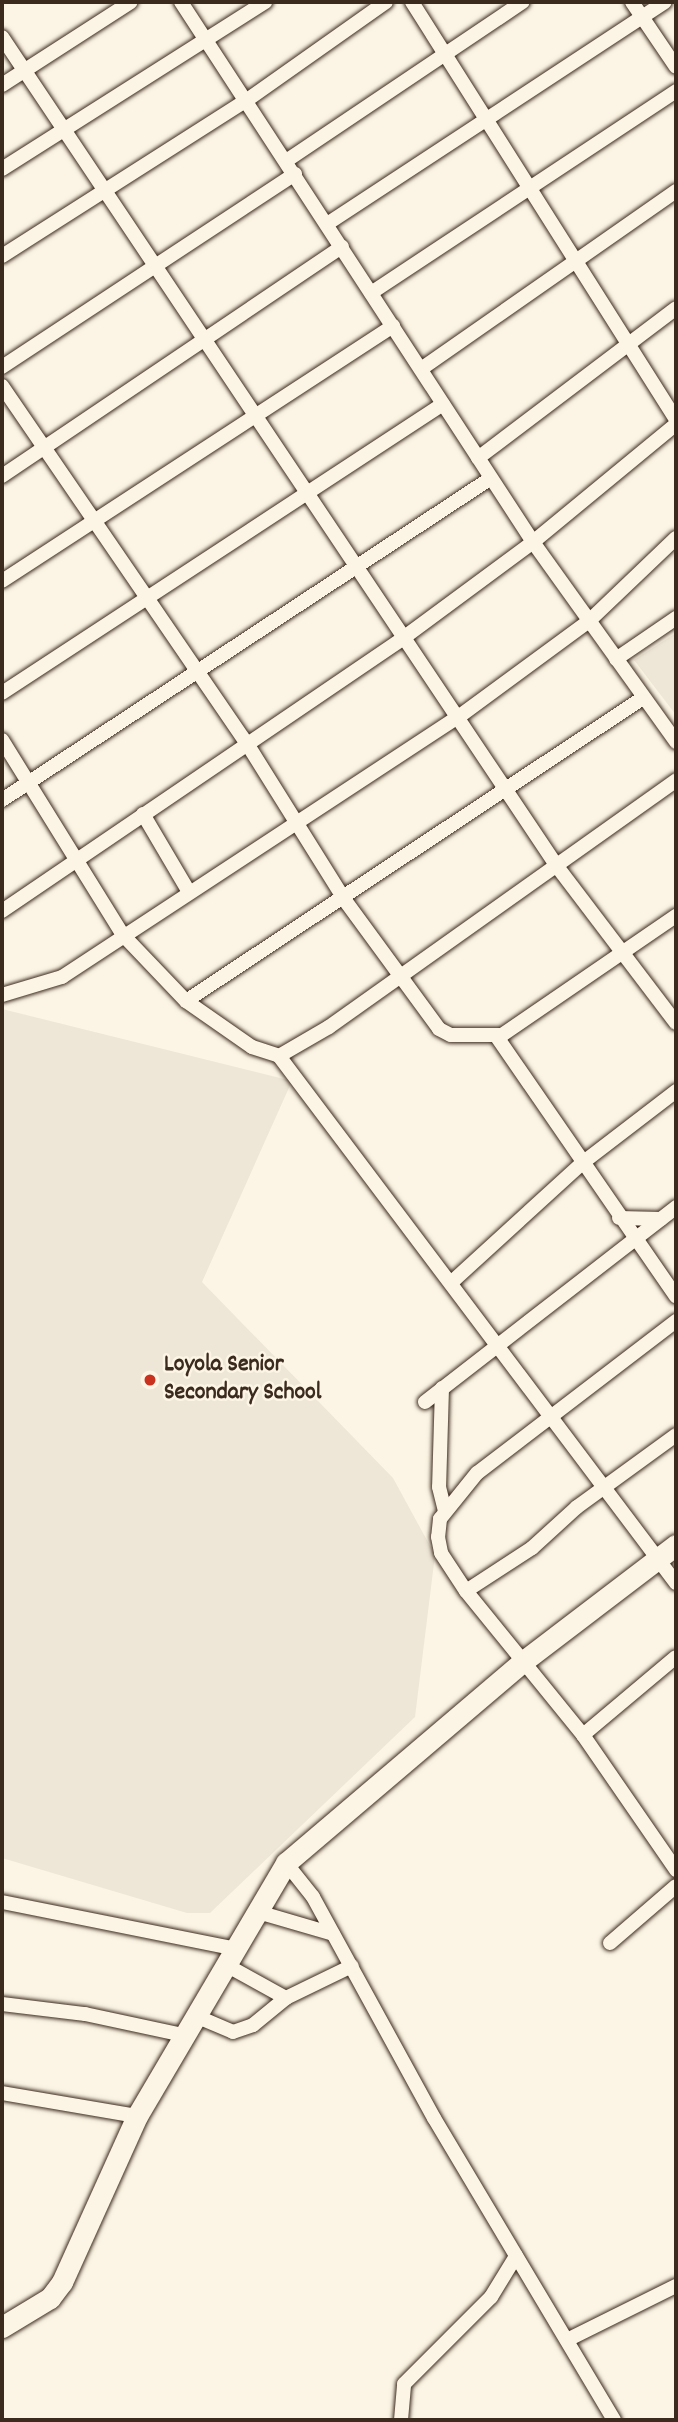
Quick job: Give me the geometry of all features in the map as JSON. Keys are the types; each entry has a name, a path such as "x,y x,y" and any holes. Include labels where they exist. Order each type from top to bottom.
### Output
{"main road":[{"path":"2,2327 50,2298 62,2282 137,2116 193,2027 286,1863 521,1663 676,1545"}],"street":[{"path":"2,85 131,2"},
{"path":"181,2 533,542 676,743"},
{"path":"2,169 66,132 265,2"},
{"path":"2,256 104,188 247,100 386,2"},
{"path":"2,911 246,741 406,636 533,542 676,422 412,2"},
{"path":"286,161 523,2"},
{"path":"632,2 676,67"},
{"path":"327,224 665,2"},
{"path":"2,37 406,636 457,718 556,865 676,1023"},
{"path":"371,293 676,91"},
{"path":"2,368 155,264 295,174"},
{"path":"421,369 676,191"},
{"path":"2,475 204,337 342,247"},
{"path":"478,458 676,308"},
{"path":"2,581 91,520 257,416 393,326"},
{"path":"2,386 195,672 246,741 344,899 439,1030 497,1038 676,916"},
{"path":"2,693 144,597 443,404"},
{"path":"2,800 491,478"},
{"path":"2,995 62,976 457,718 589,621 676,538"},
{"path":"616,659 676,618"},
{"path":"186,1001 344,899 643,698"},
{"path":"2,740 123,934 186,1001 252,1047 279,1056 453,1281 549,1420 676,1583"},
{"path":"279,1056 676,780"},
{"path":"143,814 190,892"},
{"path":"497,1038 581,1164 676,1296"},
{"path":"453,1281 581,1164 676,1091"},
{"path":"425,1402 494,1343 676,1207"},
{"path":"619,1218 661,1219"},
{"path":"676,1321 477,1473 445,1511 438,1537 441,1553 466,1591 521,1663 583,1735 676,1870"},
{"path":"442,1388 439,1488 445,1511"},
{"path":"466,1591 532,1548 603,1488 676,1436"},
{"path":"583,1735 676,1657"},
{"path":"286,1863 352,1966 516,2256 614,2420"},
{"path":"610,1943 676,1886"},
{"path":"2,1920 6,1904 232,1958 286,1998"},
{"path":"258,1912 333,1934"},
{"path":"2,2004 233,2032 253,2025 286,1998 352,1966"},
{"path":"2,2093 137,2116"},
{"path":"401,2420 404,2384 491,2297 516,2256"},
{"path":"567,2340 676,2286"}],"shaded area":[{"path":"676,633 676,715 634,660"},
{"name":"Loyola Senior Secondary School","path":"2,1009 292,1081 202,1282 393,1478 435,1555 415,1717 210,1913 187,1913 2,1858"}],"place":[{"name":"Loyola Senior Secondary School","path":"150,1380"}]}
